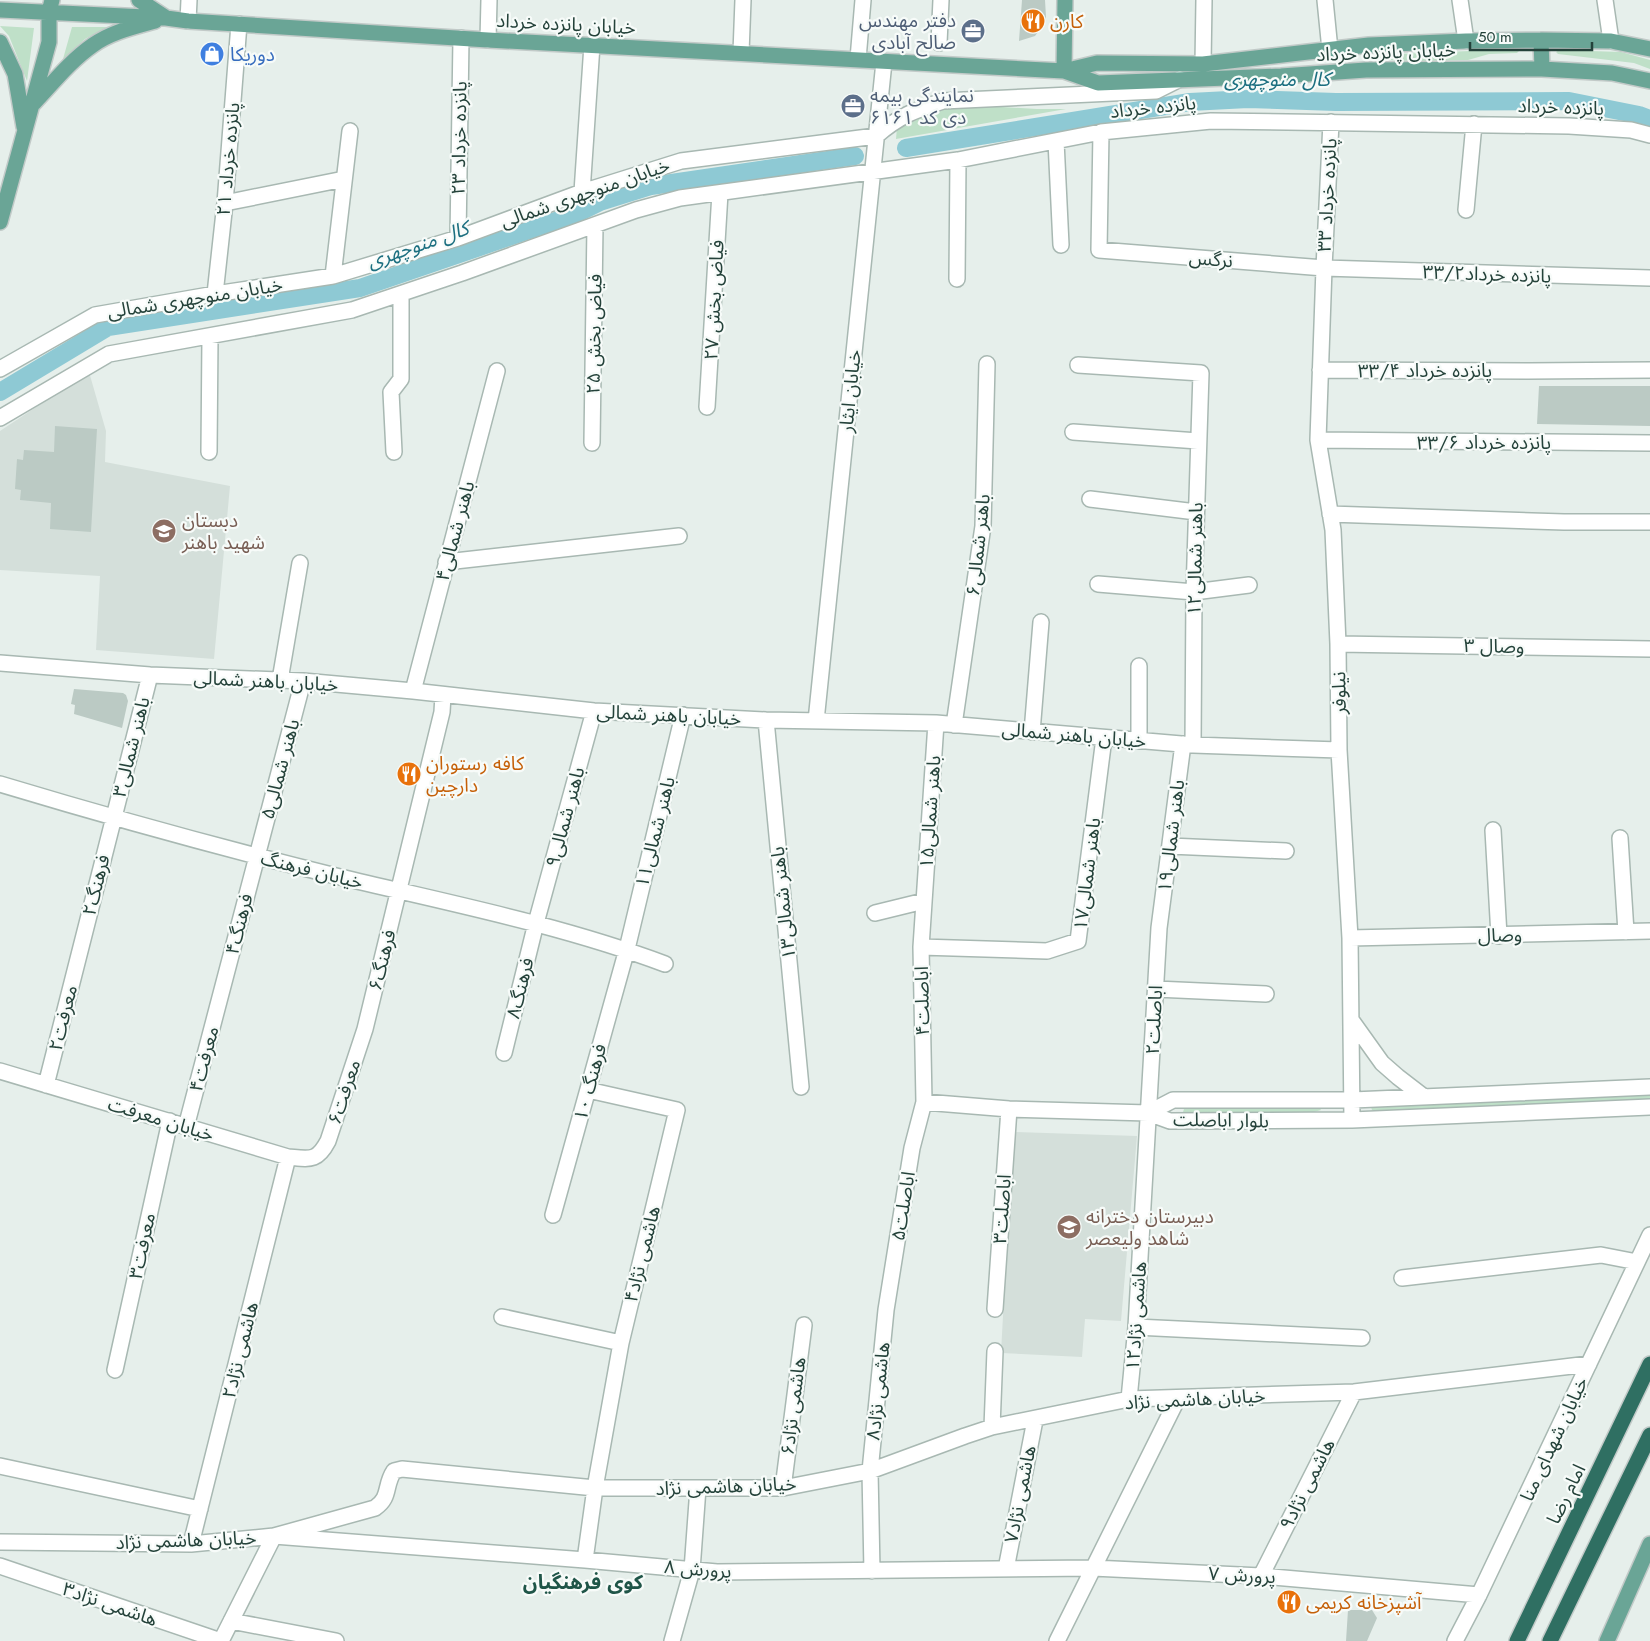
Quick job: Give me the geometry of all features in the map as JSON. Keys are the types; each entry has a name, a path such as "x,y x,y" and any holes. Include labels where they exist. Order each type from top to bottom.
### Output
{"highway":[{"name":"امام رضا","path":"1517,1641 1650,1364"},
{"path":"1550,1641 1650,1435"}],"main road":[{"path":"139,0 166,18"},
{"path":"1064,71 1065,0"},
{"path":"0,222 49,42 51,6"},
{"path":"0,10 68,6 49,42"},
{"name":"خیابان پانزده خرداد","path":"68,6 188,21 488,40 1064,71 1097,63 1203,64 1369,45 1466,41 1611,41 1650,49"},
{"path":"32,106 70,64 93,44 124,30 166,18"},
{"path":"1541,40 1542,69"},
{"path":"0,42 15,74 25,132"},
{"name":"خیابان پانزده خرداد","path":"1064,71 1098,83 1281,76 1366,70 1542,69 1612,73 1650,81"},
{"path":"1607,1641 1650,1544"}],"street":[{"path":"188,21 189,0"},
{"path":"488,40 489,0"},
{"path":"741,53 743,0"},
{"path":"858,59 863,0"},
{"path":"939,44 941,0"},
{"path":"1203,64 1204,0"},
{"path":"1325,0 1330,50"},
{"path":"1460,0 1466,41"},
{"path":"1605,0 1611,41"},
{"name":"پانزده خرداد ۲۱","path":"215,294 225,203 239,24"},
{"name":"پانزده خرداد ۲۳","path":"458,238 461,38"},
{"path":"582,192 592,45"},
{"name":"خیابان ایثار","path":"816,721 884,62"},
{"path":"876,136 891,123 914,110 944,101 1156,92 1180,80"},
{"name":"پانزده خرداد","path":"873,170 958,160 1101,132 1211,121 1569,126 1631,130 1650,135"},
{"name":"پانزده خرداد ۳۳","path":"1324,268 1330,122"},
{"path":"1466,210 1474,124"},
{"path":"333,276 350,131"},
{"name":"نرگس","path":"1101,132 1099,250 1324,268"},
{"name":"خیابان منوچهری شمالی","path":"0,369 95,315 333,276 458,238 582,192 681,160 876,136"},
{"path":"1056,141 1061,244"},
{"path":"957,279 958,160"},
{"name":"خیابان منوچهری شمالی","path":"0,418 109,354 352,310 402,294 636,210 680,198 873,170"},
{"path":"225,203 344,179"},
{"name":"فیاض بخش ۲۷","path":"708,406 720,193"},
{"name":"فیاض بخش ۲۵","path":"592,443 595,226"},
{"name":"پانزده خرداد۳۳/۲","path":"1324,268 1650,278"},
{"name":"نیلوفر","path":"1324,268 1318,440 1333,530 1340,750 1350,938 1352,1120"},
{"path":"394,452 390,392 402,380 402,294"},
{"path":"209,452 210,337"},
{"name":"باهنر شمالی۶","path":"954,725 983,526 987,364"},
{"name":"باهنر شمالی۱۲","path":"1078,365 1201,373 1188,745"},
{"name":"پانزده خرداد ۳۳/۴","path":"1320,370 1650,370"},
{"name":"باهنر شمالی۴","path":"413,691 497,371"},
{"path":"1073,432 1198,441"},
{"name":"پانزده خرداد ۳۳/۶","path":"1318,440 1650,443"},
{"path":"1090,499 1196,512"},
{"path":"1330,514 1564,522 1650,522"},
{"path":"446,562 679,536"},
{"path":"280,680 300,563"},
{"path":"1098,584 1194,592 1250,585"},
{"path":"1032,732 1041,622"},
{"name":"وصال ۳","path":"1338,644 1650,650"},
{"name":"خیابان باهنر شمالی","path":"0,663 150,675 303,681 594,711 766,720 936,723 1188,745 1340,750"},
{"path":"1139,666 1139,741"},
{"name":"باهنر شمالی۳","path":"113,818 150,675"},
{"name":"باهنر شمالی۵","path":"256,856 303,681"},
{"name":"فرهنگ۶","path":"365,1029 442,712 443,695"},
{"name":"باهنر شمالی۹","path":"536,923 594,711"},
{"name":"باهنر شمالی۱۱","path":"627,949 683,715"},
{"name":"باهنر شمالی۱۳","path":"766,720 801,1087"},
{"name":"باهنر شمالی۱۵","path":"924,900 936,723"},
{"name":"باهنر شمالی۱۷","path":"921,946 1047,951 1078,941 1104,738"},
{"name":"باهنر شمالی۱۹","path":"1160,928 1170,846 1188,745"},
{"name":"خیابان فرهنگ","path":"0,784 113,818 256,856 536,923 627,949 665,964"},
{"name":"فرهنگ۲","path":"80,951 113,818"},
{"path":"1493,830 1499,936"},
{"path":"1620,838 1626,932"},
{"path":"1170,846 1286,851"},
{"name":"فرهنگ۴","path":"222,991 256,856"},
{"path":"875,913 924,900"},
{"name":"اباصلت۴","path":"924,900 921,946 924,1102"},
{"name":"فرهنگ۸","path":"504,1053 536,923"},
{"name":"اباصلت۲","path":"1148,1113 1160,928"},
{"name":"وصال","path":"1350,938 1650,931"},
{"name":"فرهنگ ۱۰","path":"553,1215 627,949"},
{"name":"معرفت۲","path":"46,1085 80,951"},
{"path":"1156,989 1266,994"},
{"name":"معرفت۴","path":"186,1126 222,991"},
{"path":"1352,1021 1382,1063 1424,1097"},
{"name":"معرفت۶","path":"321,1154 328,1141 365,1029"},
{"name":"خیابان معرفت","path":"0,1071 288,1156 310,1159 321,1154"},
{"name":"بلوار اباصلت","path":"1148,1113 1173,1100 1352,1100 1650,1087"},
{"name":"هاشمی نژاد۴","path":"585,1560 595,1488 621,1342 677,1110 588,1090"},
{"path":"924,1102 1009,1109 1148,1113"},
{"name":"اباصلت۵","path":"886,1310 912,1148 924,1102"},
{"name":"بلوار اباصلت","path":"1148,1113 1170,1121 1352,1120 1650,1107"},
{"name":"اباصلت۳","path":"996,1309 1009,1109"},
{"name":"هاشمی نژاد۱۲","path":"1129,1400 1136,1327 1148,1113"},
{"name":"معرفت۳","path":"115,1370 170,1121"},
{"name":"هاشمی نژاد۲","path":"192,1544 288,1156"},
{"name":"خیابان شهدای منا","path":"1455,1641 1480,1595 1650,1235"},
{"path":"1402,1278 1601,1255 1637,1262"},
{"name":"هاشمی نژاد۸","path":"872,1571 870,1471 886,1310"},
{"path":"502,1317 621,1342"},
{"name":"هاشمی نژاد۶","path":"783,1488 804,1325"},
{"path":"1136,1327 1362,1338"},
{"path":"992,1428 995,1351"},
{"name":"خیابان هاشمی نژاد","path":"0,1542 192,1544 274,1536 375,1508 383,1502 387,1495 389,1479 394,1471 402,1469 595,1488 783,1488 870,1471 992,1428 1129,1400 1354,1392 1589,1364"},
{"name":"هاشمی نژاد۹","path":"1261,1576 1354,1392"},
{"path":"1057,1641 1178,1398"},
{"name":"هاشمی نژاد۷","path":"1006,1569 1035,1420"},
{"path":"0,1466 200,1509"},
{"path":"672,1641 692,1570 698,1488"},
{"path":"221,1641 274,1536"},
{"name":"پرورش ۸","path":"274,1536 717,1572 1093,1568"},
{"name":"هاشمی نژاد۳","path":"0,1566 221,1641"},
{"name":"پرورش ۷","path":"1093,1568 1261,1576 1480,1595"},
{"path":"231,1621 336,1641"}],"shaded area":[{"path":"89,372 106,431 105,462 230,486 214,659 96,650 100,576 0,570 0,431"},
{"name":"دبیرستان دخترانه شاهد ولیعصر","path":"1013,1132 1137,1136 1121,1321 1085,1319 1082,1357 1001,1353"}],"green space":[{"path":"0,26 34,28 27,81 9,36"},
{"path":"72,27 107,27 85,39 63,59"},
{"path":"1517,49 1519,51 1517,53 1489,54 1468,60 1416,61 1387,60 1374,57 1375,55"},
{"path":"1559,50 1621,52 1650,60 1650,69 1634,63 1558,54 1556,52"},
{"path":"986,106 1066,109 896,139 897,127 919,115 946,107"},
{"path":"1650,1093 1650,1101 1375,1112 1371,1107 1374,1105"},
{"path":"1315,1106 1321,1110 1314,1112 1189,1116 1183,1112 1184,1109 1188,1108"}],"building":[{"name":"کارن","path":"1022,0 1045,0 1046,17 1035,36 1019,41"},
{"path":"1539,386 1650,386 1650,426 1537,424"},
{"path":"55,426 97,429 91,532 50,529 51,503 20,500 21,490 15,489 17,459 23,460 24,450 54,452"},
{"path":"74,689 123,693 126,695 128,701 122,728 74,714 75,705 71,704"},
{"path":"1348,1610 1372,1610 1377,1618 1367,1641 1346,1641"}],"waterway":[{"name":"کال منوچهری","path":"906,148 1190,102 1248,99 1336,102 1569,101 1639,115 1650,119"},
{"name":"کال منوچهری","path":"0,392 108,327 360,288 576,214 600,202 651,186 855,156"}],"place":[{"name":"کارن","path":"1033,21"},
{"name":"دفتر مهندس صالح آبادی","path":"973,31"},
{"name":"دوریکا","path":"212,54"},
{"name":"نمایندگی بیمه دی کد ۶۱۶۱","path":"853,106"},
{"name":"دبستان شهید باهنر","path":"164,531"},
{"name":"کافه رستوران دارچین","path":"409,774"},
{"name":"دبیرستان دخترانه شاهد ولیعصر","path":"1069,1227"},
{"name":"آشپزخانه کریمی","path":"1289,1602"}],"district":[{"name":"کوی فرهنگیان","path":"583,1582"}]}
